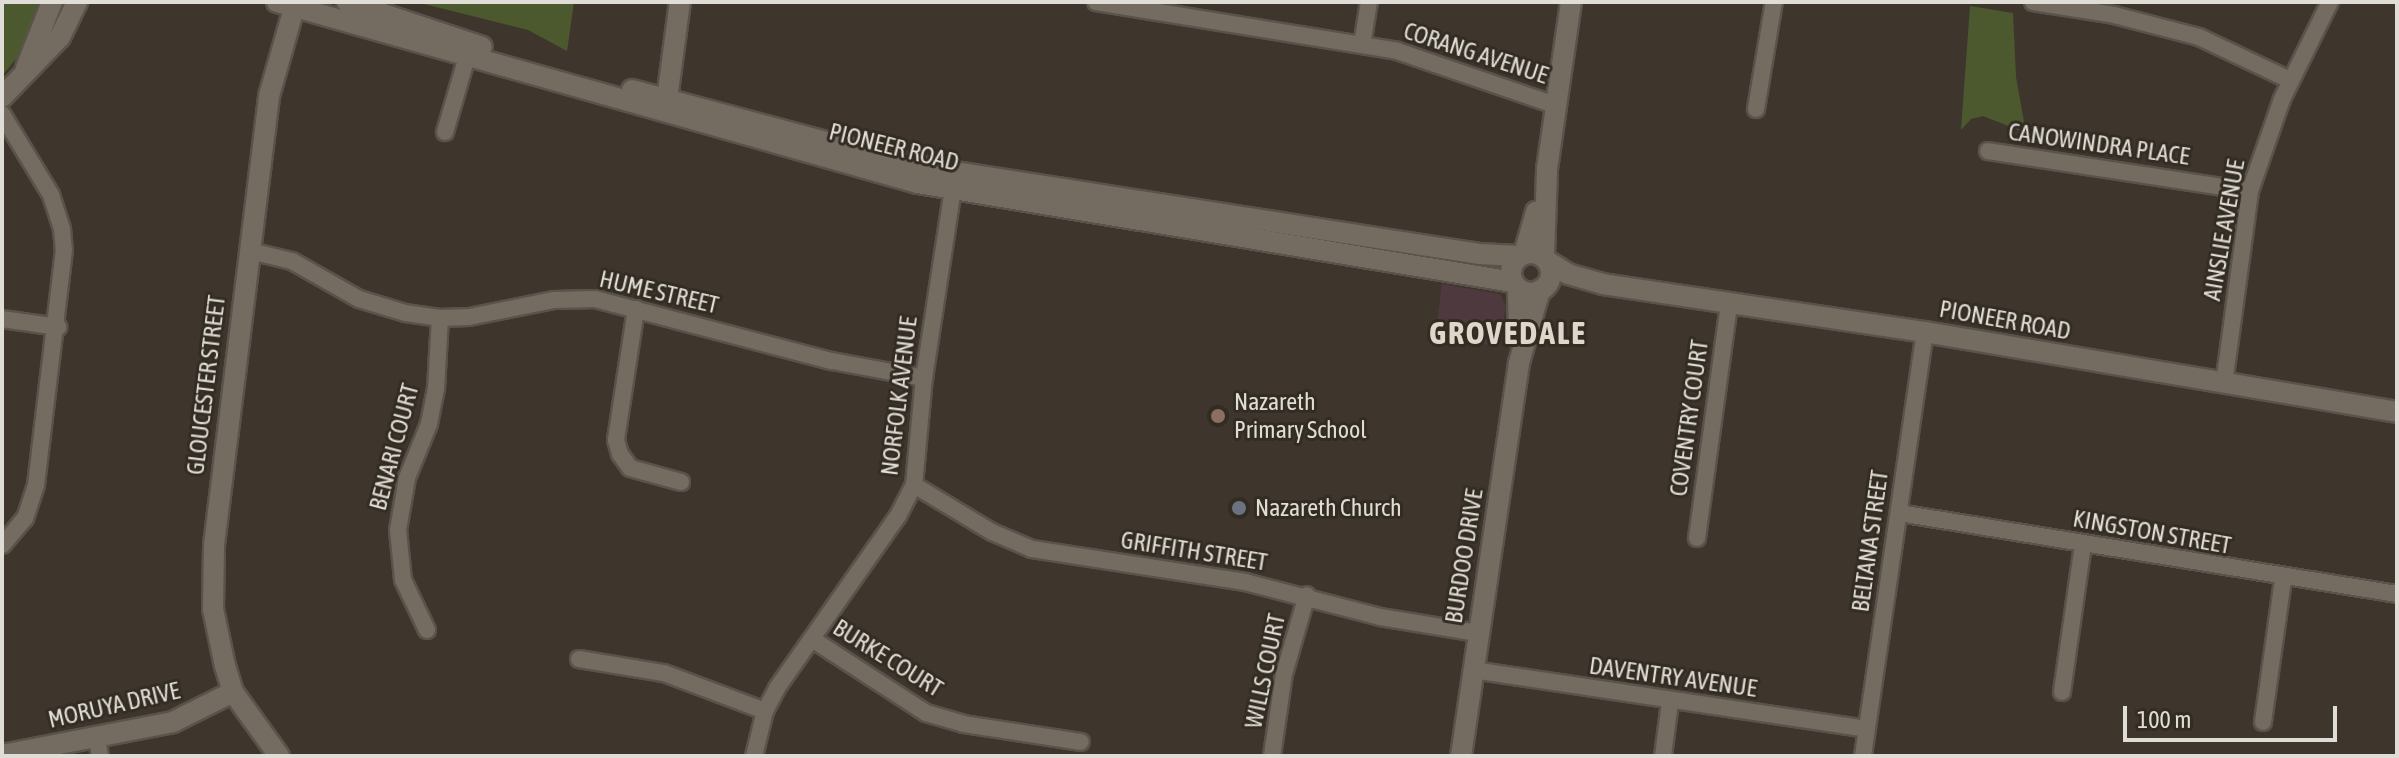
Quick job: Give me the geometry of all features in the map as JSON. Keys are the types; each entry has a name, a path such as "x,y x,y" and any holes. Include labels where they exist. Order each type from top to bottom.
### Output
{"main road":[{"path":"25,77 52,2"},
{"path":"25,77 60,2"},
{"path":"2,97 25,77 60,37 77,2"},
{"name":"PIONEER ROAD","path":"347,2 469,50"},
{"path":"666,106 680,2"},
{"path":"1534,257 1513,264 1516,285 1528,295 1542,290 1550,280 1534,257 1571,2"},
{"name":"PIONEER ROAD","path":"289,4 954,181 1516,285"},
{"name":"GLOUCESTER STREET","path":"279,756 233,692 213,609 214,545 269,96 289,4"},
{"name":"PIONEER ROAD","path":"954,181 1485,255 1534,257 1568,274 1603,284 1925,332 2397,412"},
{"name":"PIONEER ROAD","path":"1542,290 1565,284 1603,284"},
{"name":"BURDOO DRIVE","path":"1516,285 1519,363"},
{"name":"BURDOO DRIVE","path":"1461,756 1519,363 1542,290"},
{"name":"MORUYA DRIVE","path":"2,755 98,747 173,722 233,692"}],"street":[{"name":"CORANG AVENUE","path":"1096,2 1172,8 1397,51 1555,105"},
{"path":"1362,45 1369,2"},
{"path":"1756,109 1774,2"},
{"path":"2033,2 2114,15 2199,37 2290,80"},
{"name":"AINSLIE AVENUE","path":"2224,384 2250,191 2267,134 2290,80 2330,2"},
{"path":"445,132 469,50"},
{"path":"2,114 58,211 64,250 58,327 34,494 25,518 2,545"},
{"name":"CANOWINDRA PLACE","path":"1988,151 2250,191"},
{"name":"NORFOLK AVENUE","path":"754,756 765,711 898,516 914,485 924,378 954,181"},
{"name":"HUME STREET","path":"250,251 292,261 372,303 440,318 572,298 595,299 832,361 924,378"},
{"name":"COVENTRY COURT","path":"1697,538 1729,303"},
{"path":"636,309 616,440 620,454 630,468 681,482"},
{"name":"BENARI COURT","path":"427,630 403,580 398,530 407,478 429,424 436,389 440,318"},
{"path":"2,319 58,327"},
{"name":"BELTANA STREET","path":"1863,756 1925,332"},
{"name":"GRIFFITH STREET","path":"914,485 1001,537 1032,549 1245,582 1307,595 1380,617 1478,633"},
{"name":"KINGSTON STREET","path":"1899,513 2283,579 2397,594"},
{"path":"2062,692 2083,545"},
{"path":"2263,722 2283,579"},
{"name":"WILLS COURT","path":"1272,756 1284,674 1307,595"},
{"name":"BURKE COURT","path":"812,639 926,713 964,724 1081,742"},
{"path":"579,659 664,673 765,711"},
{"name":"DAVENTRY AVENUE","path":"1473,670 1670,702 1867,729"},
{"path":"1663,756 1670,702"}],"shaded area":[{"path":"1442,284 1500,294 1506,306 1499,346 1435,337"}],"green space":[{"path":"2,2 45,2 25,48 2,76"},
{"path":"416,2 574,2 567,51 528,30"},
{"path":"1970,6 2013,13 2016,77 2026,133 1983,116 1971,119 1961,130"}],"place":[{"name":"Nazareth Primary School","path":"1218,416"},
{"name":"Nazareth Church","path":"1239,508"}],"district":[{"name":"GROVEDALE","path":"1508,333"}]}
